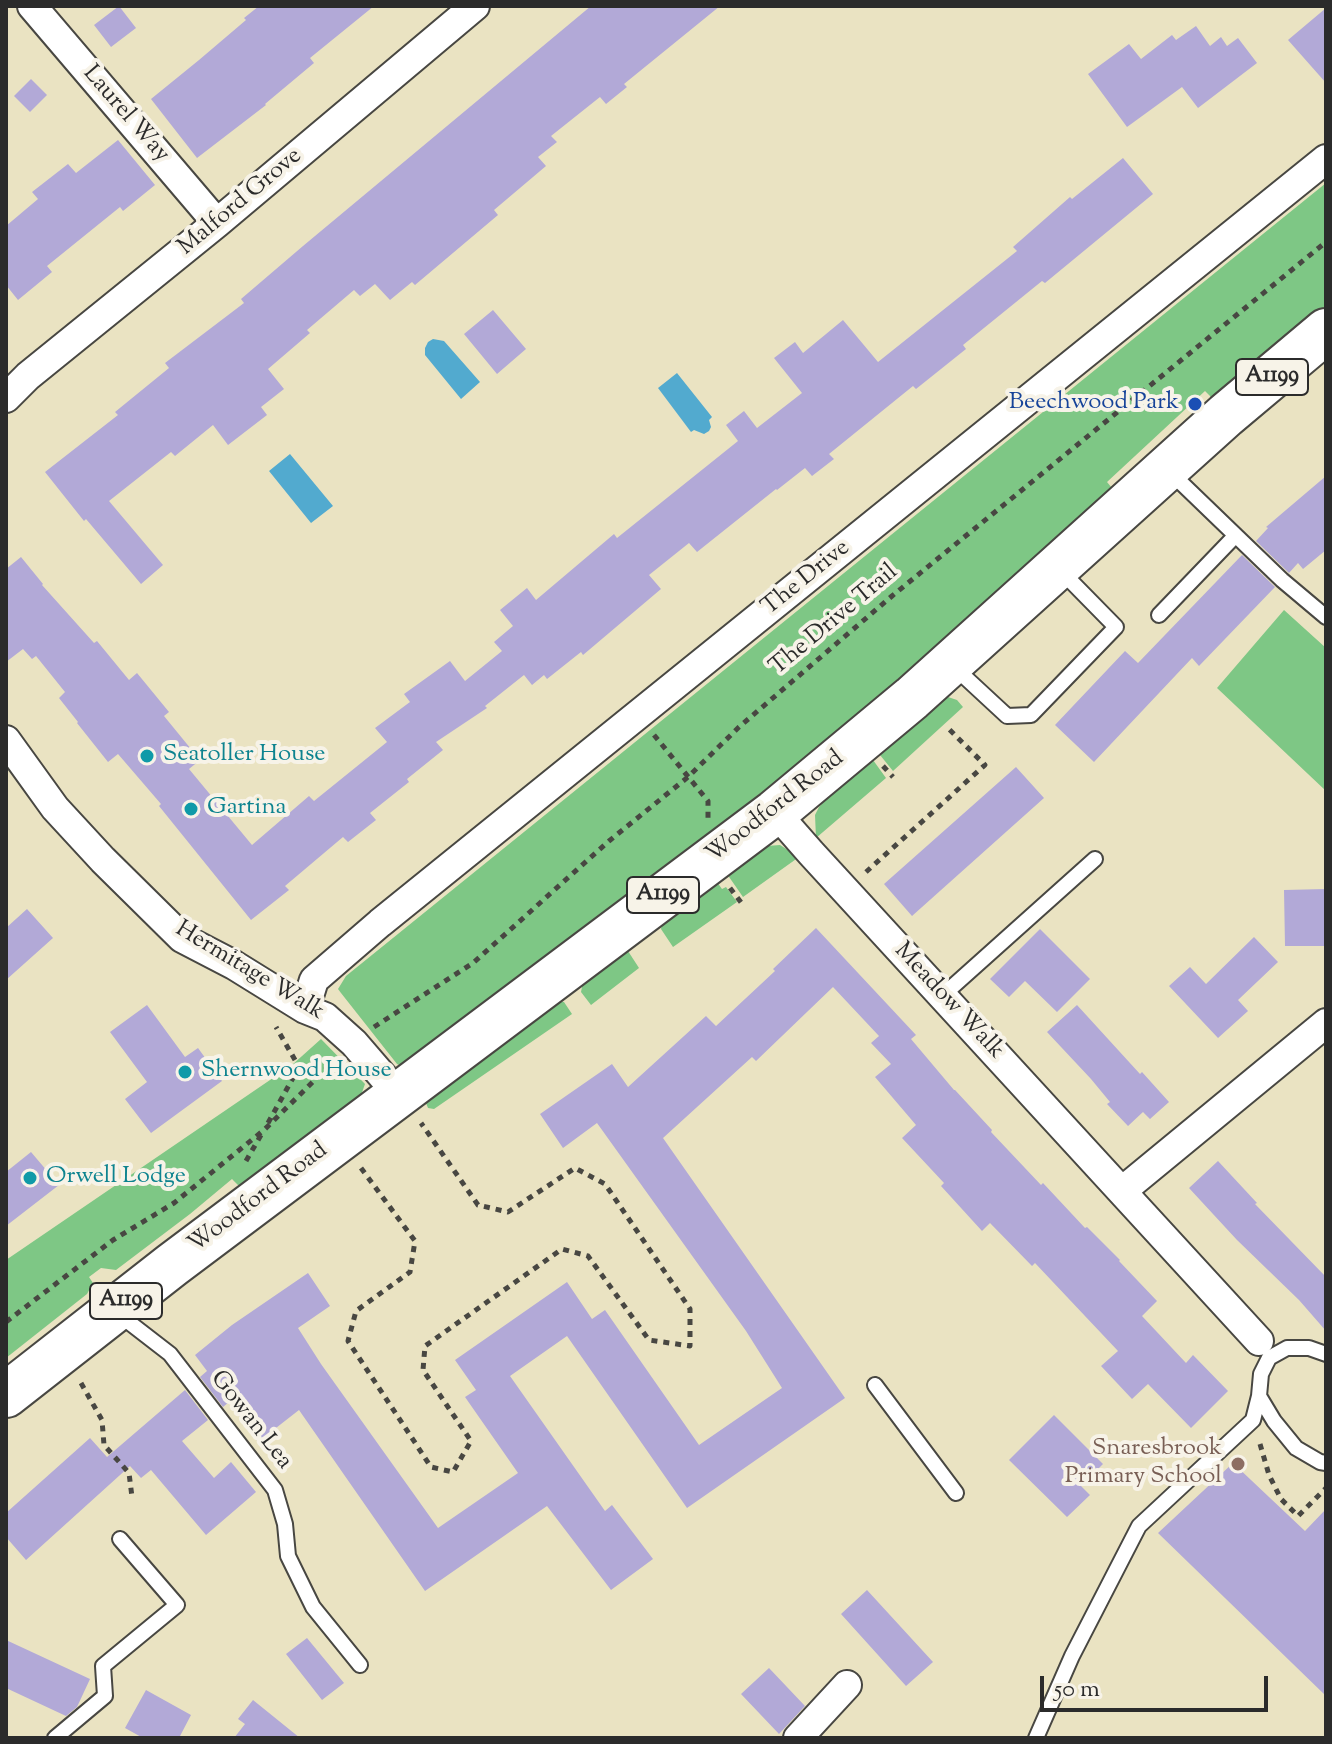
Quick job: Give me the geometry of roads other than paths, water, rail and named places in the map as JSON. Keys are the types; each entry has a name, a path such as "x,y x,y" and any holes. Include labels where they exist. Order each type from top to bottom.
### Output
{"main road":[{"name":"Woodford Road","path":"6,1395 113,1311 408,1109 862,741 1226,415 1326,332"}],"street":[{"name":"Laurel Way","path":"32,6 217,223"},
{"name":"Malford Grove","path":"6,398 28,376 217,223 475,6"},
{"name":"The Drive","path":"305,1009 314,980 393,913 1326,159"},
{"name":"Hermitage Walk","path":"6,740 55,808 182,938 234,965 305,1009 325,1017 354,1043 408,1109"},
{"name":"Meadow Walk","path":"775,812 1264,1349"},
{"path":"1122,1191 1326,1023"},
{"path":"798,1738 847,1685"}],"lane":[{"path":"1166,468 1282,580 1326,617"},
{"path":"1159,615 1235,536"},
{"path":"950,663 1007,716 1031,715 1116,627 1057,567"},
{"path":"942,996 1095,859"},
{"name":"Gowan Lea","path":"113,1311 170,1354 275,1490 285,1524 288,1556 313,1607 360,1665"},
{"path":"1036,1738 1072,1656 1139,1526 1253,1420 1264,1349 1309,1348 1326,1354"},
{"path":"875,1385 956,1493"},
{"path":"1259,1396 1296,1448 1326,1463"},
{"path":"55,1738 105,1696 103,1666 177,1605 120,1539"}],"water":[{"path":"433,339 444,341 480,382 461,399 425,355 428,342"},
{"path":"677,373 712,417 709,420 711,427 704,434 694,430 691,432 658,388"},
{"path":"290,454 333,506 311,523 269,471"}],"place":[{"name":"Beechwood Park","path":"1195,404"},
{"name":"Seatoller House","path":"147,756"},
{"name":"Gartina","path":"191,809"},
{"name":"Shernwood House","path":"185,1072"},
{"name":"Orwell Lodge","path":"30,1178"},
{"name":"Snaresbrook Primary School","path":"1238,1464"}]}
